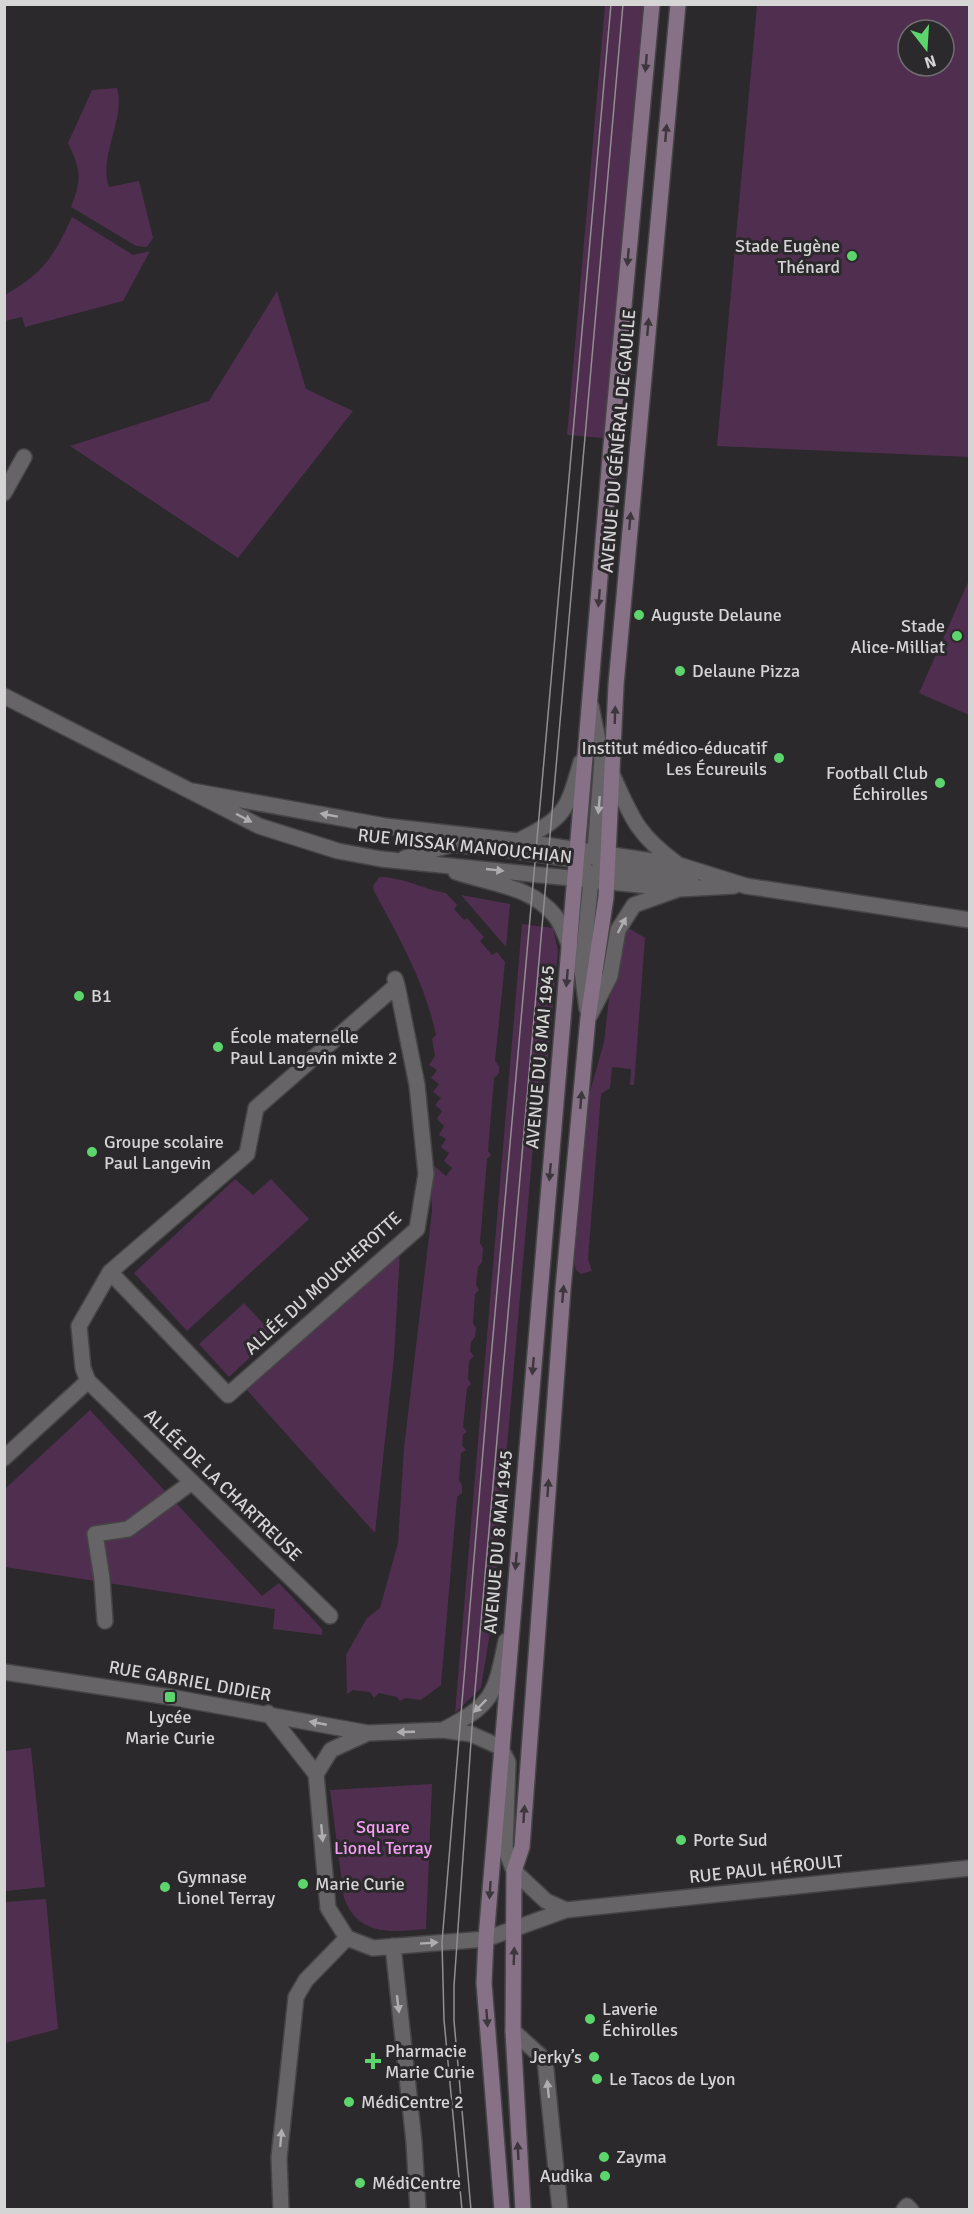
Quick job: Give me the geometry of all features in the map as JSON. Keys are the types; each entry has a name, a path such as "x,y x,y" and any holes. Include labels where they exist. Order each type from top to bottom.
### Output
{"main road":[{"name":"AVENUE DU GÉNÉRAL DE GAULLE","path":"593,865 588,739 611,446 652,4"},
{"name":"AVENUE DU GÉNÉRAL DE GAULLE","path":"593,865 612,774 616,685 678,4"},
{"name":"AVENUE DU 8 MAI 1945","path":"502,2210 484,1983 486,1939 500,1748 570,947 593,865"},
{"path":"523,2210 513,2031 514,1871 522,1847 564,1289 588,1018 593,865"}],"street":[{"path":"4,493 24,458"},
{"name":"RUE MISSAK MANOUCHIAN","path":"4,696 259,826 338,851 434,864 679,865 746,886 969,920"},
{"path":"591,706 602,760 593,865"},
{"path":"518,841 546,828 559,817 569,802 588,739"},
{"path":"612,774 639,831 650,844 679,865"},
{"name":"RUE MISSAK MANOUCHIAN","path":"192,791 385,826 518,841 679,889 746,886"},
{"path":"397,860 453,844 691,880 718,877"},
{"path":"434,864 482,881 521,890 557,918 570,947"},
{"path":"588,1018 610,976 618,930 634,905 679,889"},
{"name":"ALLÉE DU MOUCHEROTTE","path":"396,982 417,1085 426,1174 417,1229 228,1395 110,1272 247,1154 256,1108 396,982"},
{"path":"4,1458 88,1381 83,1368 79,1326 110,1272"},
{"name":"ALLÉE DE LA CHARTREUSE","path":"88,1381 330,1616"},
{"path":"105,1621 102,1579 94,1534 128,1529 192,1482"},
{"path":"443,1730 483,1705 497,1685 512,1613"},
{"name":"RUE GABRIEL DIDIER","path":"4,1672 268,1713 368,1733"},
{"path":"268,1713 316,1774 328,1908 347,1938 306,1980 296,1996 279,2158 281,2210"},
{"path":"316,1774 331,1750 368,1733 443,1730 471,1734 500,1748 508,1762 506,1848 514,1871 546,1901 566,1910"},
{"name":"RUE PAUL HÉROULT","path":"347,1938 373,1948 486,1939 566,1910 969,1868"},
{"path":"393,1946 414,2142 418,2210"},
{"path":"513,2031 545,2060 560,2210"},
{"path":"904,2210 907,2206 911,2210"}],"green space":[{"path":"605,5 643,5 604,438 567,435"},
{"name":"Stade Eugène Thénard","path":"757,5 969,5 969,457 717,446"},
{"path":"117,88 118,113 107,162 109,187 139,181 153,238 147,247 136,246 71,207 77,189 78,168 68,143 92,90"},
{"path":"72,217 133,255 150,251 123,301 25,327 22,317 5,321 5,295 29,279 46,263"},
{"path":"277,291 306,389 353,411 238,558 70,446 209,401"},
{"name":"Stade Alice-Milliat","path":"969,580 969,715 919,693"},
{"path":"379,877 387,877 446,893 457,905 454,909 464,920 467,918 484,937 480,941 492,955 497,952 505,962 495,1061 499,1066 499,1073 494,1078 488,1151 491,1155 487,1159 480,1243 483,1248 482,1262 478,1267 476,1285 479,1290 475,1294 473,1323 476,1328 470,1351 474,1356 469,1361 468,1379 471,1384 467,1388 463,1427 467,1432 463,1435 462,1445 466,1450 461,1453 459,1480 462,1493 457,1497 441,1685 421,1700 405,1698 400,1701 397,1697 379,1693 374,1698 370,1692 353,1690 347,1694 346,1655 367,1618 380,1608 398,1543 404,1448 432,1211 430,1162 446,1176 452,1168 444,1161 449,1153 441,1147 446,1139 439,1135 444,1126 437,1119 442,1111 435,1105 441,1098 433,1092 439,1084 431,1078 437,1070 429,1065 435,1056 432,1039 436,1035 418,979 374,891 373,886"},
{"path":"461,895 510,904 506,947"},
{"path":"522,924 553,928 558,951 540,1141 533,1147 492,1620 481,1688 455,1713"},
{"path":"627,927 645,938 634,1085 630,1085 631,1069 612,1067 610,1088 601,1094 588,1259 592,1271 581,1274 576,1270 574,1263 590,1092 604,1042 611,981"},
{"path":"235,1179 253,1195 271,1179 309,1219 187,1331 134,1273"},
{"path":"400,1252 394,1357 375,1533 246,1389"},
{"path":"244,1303 274,1335 229,1377 199,1344"},
{"path":"90,1410 262,1596 279,1583 322,1629 322,1635 273,1629 275,1609 5,1567 5,1489"},
{"path":"31,1748 45,1887 5,1891 5,1751"},
{"name":"Square Lionel Terray","path":"432,1784 426,1929 389,1931 368,1926 350,1911 344,1898 330,1790"},
{"path":"46,1899 58,2029 5,2043 5,1902"}],"tram line":[{"path":"462,2210 444,2020 442,1942 486,1415 611,4"},
{"path":"471,2210 454,2021 454,1986 473,1713 623,4"}],"place":[{"name":"Stade Eugène Thénard","path":"852,256"},
{"name":"Auguste Delaune","path":"639,615"},
{"name":"Stade Alice-Milliat","path":"957,636"},
{"name":"Delaune Pizza","path":"680,671"},
{"name":"Institut médico-éducatif Les Écureuils","path":"779,758"},
{"name":"Football Club Échirolles","path":"940,783"},
{"name":"B1","path":"79,996"},
{"name":"École maternelle Paul Langevin mixte 2","path":"218,1047"},
{"name":"Groupe scolaire Paul Langevin","path":"92,1152"},
{"name":"Lycée Marie Curie","path":"170,1697"},
{"name":"Porte Sud","path":"681,1840"},
{"name":"Marie Curie","path":"303,1884"},
{"name":"Gymnase Lionel Terray","path":"165,1887"},
{"name":"Laverie Échirolles","path":"590,2019"},
{"name":"Jerky’s","path":"594,2057"},
{"name":"Pharmacie Marie Curie","path":"373,2061"},
{"name":"Le Tacos de Lyon","path":"597,2079"},
{"name":"MédiCentre 2","path":"349,2102"},
{"name":"Zayma","path":"604,2157"},
{"name":"Audika","path":"605,2176"},
{"name":"MédiCentre","path":"360,2183"}]}
